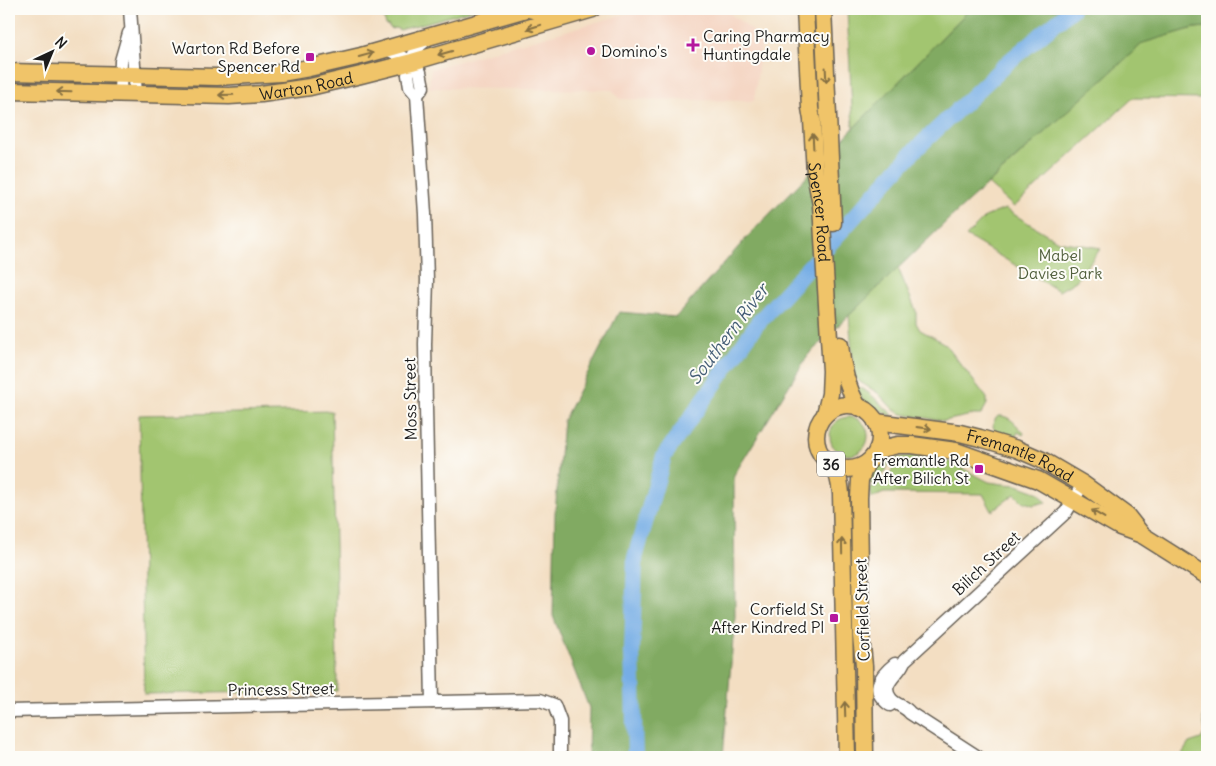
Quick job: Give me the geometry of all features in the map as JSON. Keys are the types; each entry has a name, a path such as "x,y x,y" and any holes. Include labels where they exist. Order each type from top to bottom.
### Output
{"main road":[{"name":"Warton Road","path":"9,72 217,78 272,74 309,68 387,49 527,9 537,11 556,9"},
{"name":"Warton Road","path":"9,91 230,96 261,94 310,87 412,62 593,9"},
{"path":"797,9 804,88 810,108"},
{"name":"Spencer Road","path":"805,9 815,174 826,205"},
{"name":"Spencer Road","path":"823,9 826,205 831,289 832,372 830,394 825,414"},
{"path":"460,28 464,34 470,36 508,34"},
{"name":"Spencer Road","path":"831,289 843,372 849,390 858,407"},
{"path":"825,414 841,406 858,407"},
{"name":"36","path":"858,407 865,410 876,422"},
{"name":"36","path":"825,414 818,424 815,436 818,449 824,459 834,467 845,470 856,469 866,464 877,450"},
{"path":"876,422 880,441 877,450"},
{"name":"Fremantle Road","path":"876,422 944,431 980,438 1017,449 1042,460 1083,484 1127,516 1142,535"},
{"name":"Fremantle Road","path":"877,450 905,445 956,451 1038,480 1120,527 1142,535 1207,576"},
{"name":"Corfield Street","path":"865,757 859,498 860,480 866,464"},
{"name":"Corfield Street","path":"834,467 839,479 841,494 847,757"}],"street":[{"path":"128,94 130,9"},
{"name":"Moss Street","path":"430,37 420,45 414,54 408,75 410,87 417,95 425,214 427,280 425,344 432,702"},
{"path":"387,49 412,62"},
{"name":"Bilich Street","path":"978,757 910,714 906,714 887,703 880,695 878,688 880,679 895,664 904,661 1066,512 1083,484"},
{"name":"Princess Street","path":"9,711 540,700 554,705 560,721 560,757"}],"shaded area":[{"path":"643,9 724,9 762,38 754,101 620,99 612,90 429,88 431,69"}],"green space":[{"path":"382,9 476,9 400,30 391,29 386,25"},
{"path":"847,9 970,9 853,129"},
{"path":"970,9 1207,9 1207,27 1194,28 1143,43 948,220 808,355 734,475 735,616 723,757 588,757 589,708 553,616 555,513 563,421 619,312 676,317 749,235"},
{"path":"1207,27 1207,99 1133,98 1014,207 988,184 1143,42 1194,28"},
{"name":"Mabel Davies Park","path":"1005,209 1058,241 1101,248 1076,281 1059,291 966,236 985,217"},
{"path":"898,268 916,311 916,323 920,330 945,344 987,398 987,404 981,415 944,421 902,414 894,410 878,393 854,376 849,315"},
{"path":"855,385 869,393 893,415 889,415 864,403"},
{"path":"332,411 337,691 144,694 139,415"},
{"path":"998,416 1006,417 1012,421 1024,433 1023,435 1018,432 1016,436 1006,436 997,432 993,425"},
{"path":"849,417 863,422 868,436 863,450 849,455 835,450 830,436 835,422"},
{"path":"890,454 885,472 871,484 867,483 873,464 879,458"},
{"path":"911,456 948,461 989,482 1017,485 1039,493 1046,502 1033,505 1022,501 1015,494 992,511 983,494 884,493 872,498 870,488 888,477 896,458"},
{"path":"1207,711 1207,757 1180,757 1189,743 1201,739 1205,732 1203,718"}],"waterway":[{"name":"Southern River","path":"635,757 632,650 635,558 664,456 757,324 914,151 1007,63 1072,9"}],"place":[{"name":"Caring Pharmacy Huntingdale","path":"693,45"},
{"name":"Domino's","path":"591,51"},
{"name":"Warton Rd Before Spencer Rd","path":"310,57"},
{"name":"Fremantle Rd After Bilich St","path":"979,469"},
{"name":"Corfield St After Kindred Pl","path":"834,618"}]}
